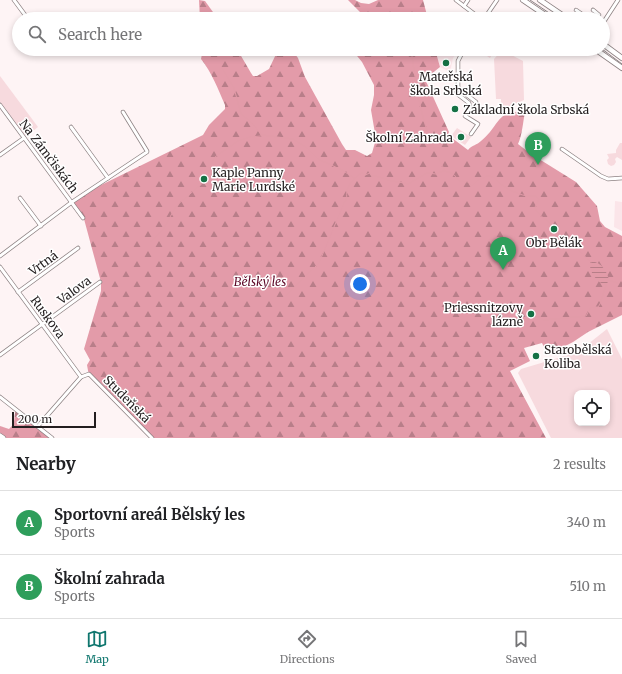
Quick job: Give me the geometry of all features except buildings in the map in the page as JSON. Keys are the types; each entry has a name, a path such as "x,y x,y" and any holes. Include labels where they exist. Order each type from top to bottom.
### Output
{"street":[{"path":"14,0 23,12"},
{"path":"456,0 472,12"},
{"path":"464,6 468,0"},
{"path":"489,12 497,0"},
{"path":"523,0 541,12"},
{"path":"540,0 558,12"},
{"path":"610,12 618,0"},
{"path":"610,49 622,58"},
{"path":"461,56 458,62 458,87 456,93 469,103 470,108 465,116 478,124 471,134"},
{"path":"605,56 622,68"},
{"path":"458,87 476,102 477,108"},
{"name":"Na Zámčiskách","path":"0,105 83,218"},
{"path":"0,256 72,202 140,158 147,151 123,112"},
{"path":"71,127 108,178"},
{"path":"0,155 24,138"},
{"path":"562,150 601,176 608,179 622,178"},
{"path":"20,198 41,226"},
{"name":"Vrtná","path":"18,292 78,248"},
{"name":"Ruskova","path":"0,267 81,378"},
{"name":"Valova","path":"0,355 100,282"},
{"name":"Studeňská","path":"81,378 89,374 152,438"},
{"path":"38,426 81,378"},
{"path":"0,398 52,438"},
{"path":"145,438 149,434"}],"shaded area":[{"path":"437,56 454,56 451,68 448,71 440,67"},
{"path":"497,56 513,56 523,61 524,100 501,110 501,99 496,99 494,59"},
{"path":"0,76 38,127 25,137 0,103"},
{"name":"Školní Zahrada","path":"457,128 471,137 465,145 451,136"},
{"path":"620,143 622,143 622,160 617,157 614,165 611,166 608,164 607,160 609,158 607,154 616,153"},
{"path":"615,201 622,202 622,231 614,227"},
{"path":"591,261 601,265 607,273 609,280 606,285 599,282 594,276 590,268"},
{"path":"607,329 622,359 622,438 551,438 518,373 521,369 578,352"}],"green space":[{"path":"199,0 205,1 213,12 200,12"},
{"path":"348,0 355,0 361,3 369,4 378,0 423,0 426,12 360,12"},
{"name":"Bělský les","path":"202,56 241,56 253,76 257,76 269,69 275,56 296,56 305,77 346,150 355,150 367,156 372,153 376,139 371,110 374,85 362,62 357,56 437,56 440,67 425,79 449,132 448,135 468,150 487,135 503,116 515,112 525,112 518,144 531,154 576,182 597,206 600,221 605,227 622,236 622,315 588,332 548,355 542,343 524,348 530,361 510,371 546,438 150,438 89,376 87,365 90,360 84,349 101,291 101,282 84,219 72,201 95,188 203,135 209,125 225,109 225,105 212,75 201,59"},
{"path":"16,410 52,438 0,437 0,426 9,429 14,422"}],"waterway":[{"path":"412,56 425,124 432,144 445,171"},
{"path":"222,68 234,88 241,114 251,122 262,135 293,139 307,148 318,159 342,170 354,178"},
{"path":"151,241 163,230 176,206 205,181 215,157 238,141 250,137 261,136"},
{"path":"287,295 319,263 346,200 349,186 355,178 362,173 365,175 370,173 372,176 408,184 427,173 436,174 446,171 455,176 459,181 468,182 472,186 478,180 486,176 492,177 509,190 527,196 535,196 539,199 535,207 536,210 555,228 562,243 566,243 571,240 574,242 578,250 591,262"},
{"path":"608,280 617,283"},
{"path":"530,312 544,320 586,316 591,307 598,307 600,304 606,285"},
{"path":"520,315 527,313"}],"tram line":[{"path":"530,0 548,12"},
{"path":"610,55 622,64"}],"place":[{"name":"Mateřská škola Srbská","path":"446,63"},
{"name":"Základní škola Srbská","path":"455,109"},
{"name":"Školní Zahrada","path":"461,137"},
{"name":"Školní zahrada","path":"538,165"},
{"name":"Kaple Panny Marie Lurdské","path":"204,179"},
{"name":"Obr Bělák","path":"554,229"},
{"name":"Sportovní areál Bělský les","path":"503,270"},
{"name":"Priessnitzovy lázně","path":"531,314"},
{"name":"Starobělská Koliba","path":"536,356"}]}
